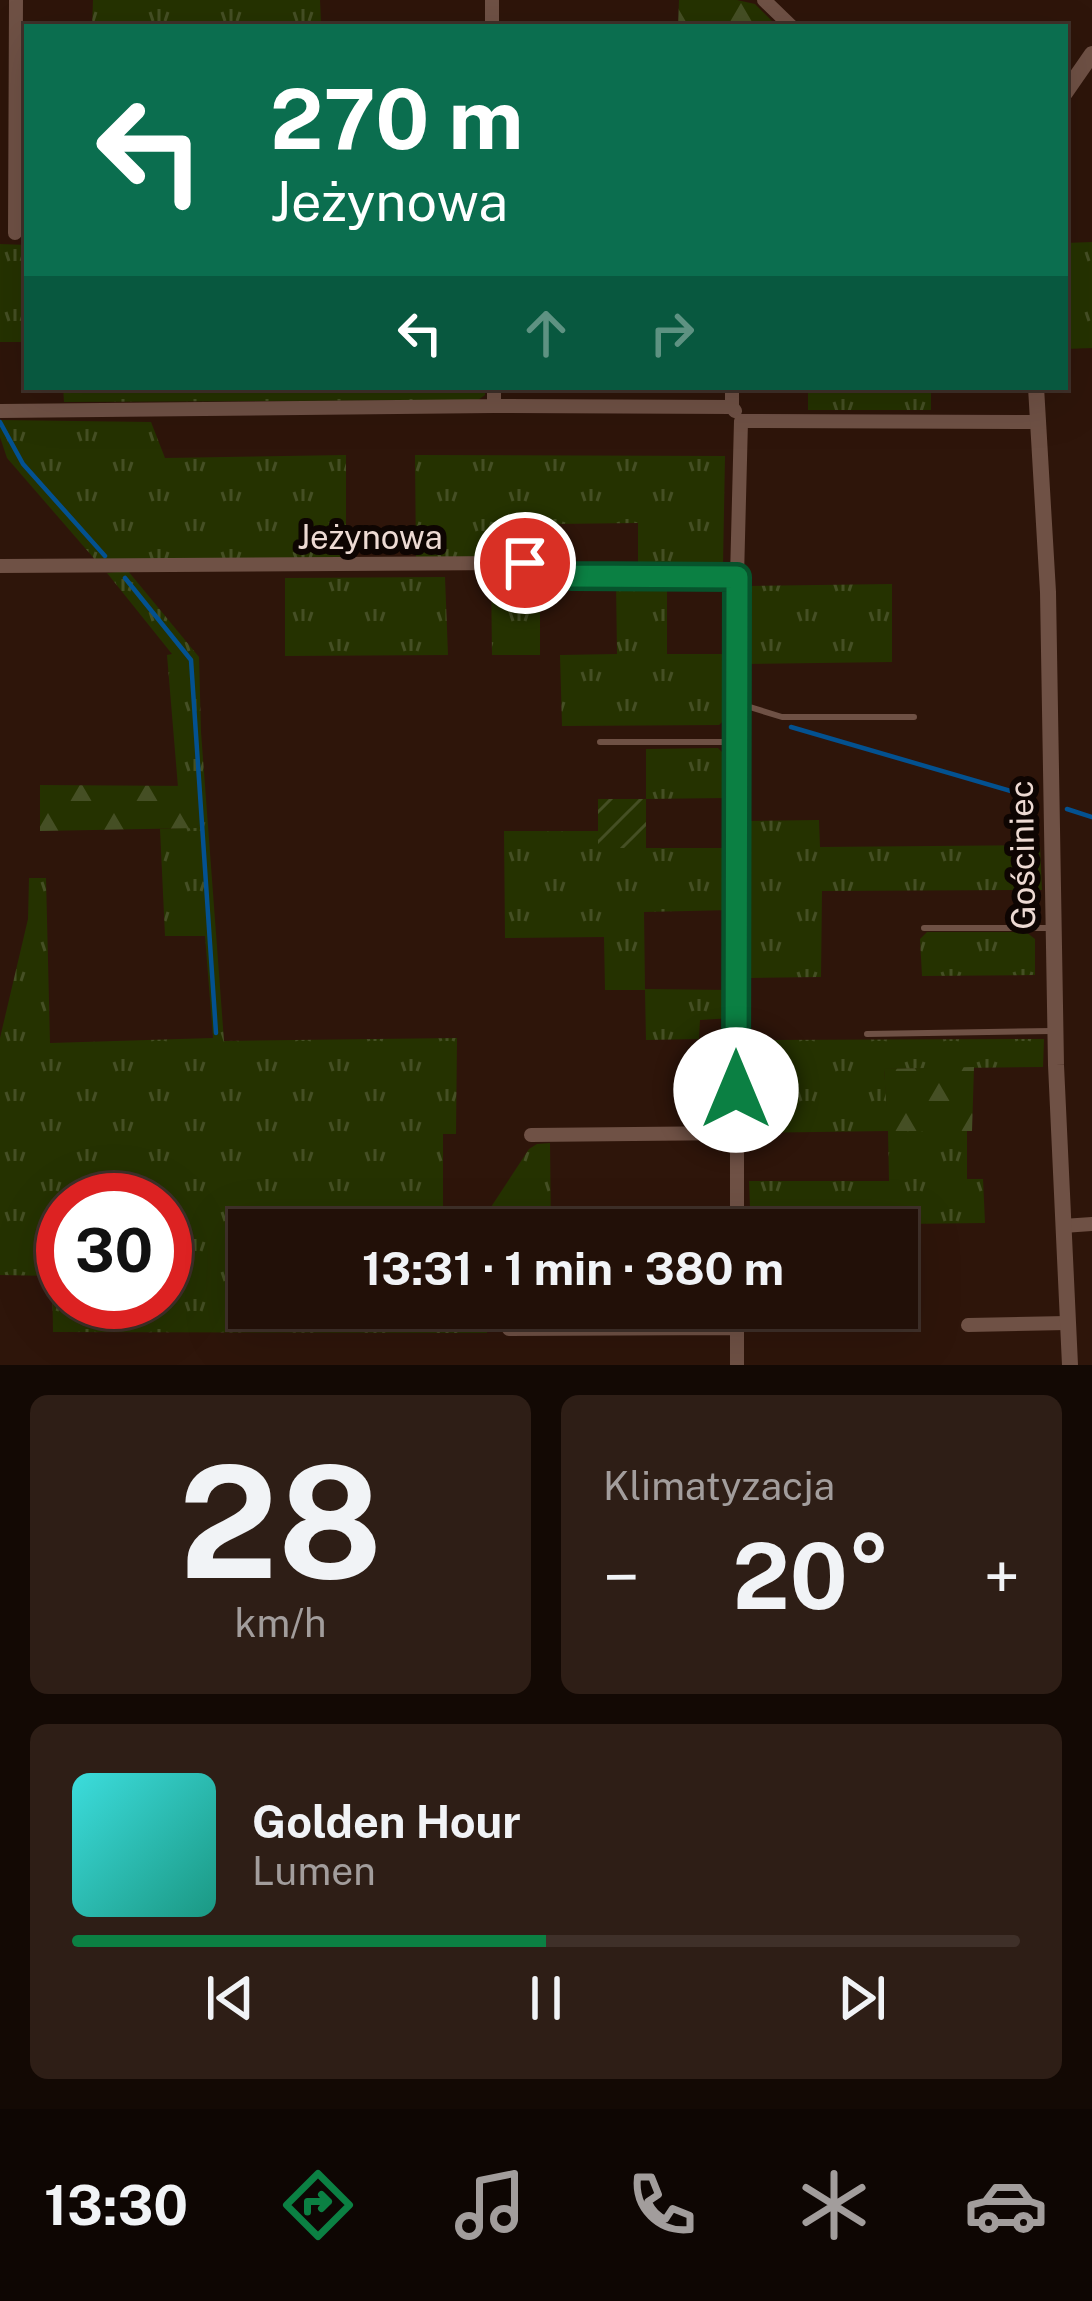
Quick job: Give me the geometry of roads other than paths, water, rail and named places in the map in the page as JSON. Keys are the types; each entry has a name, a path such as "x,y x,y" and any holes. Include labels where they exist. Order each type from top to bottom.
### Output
{"street":[{"path":"14,233 16,0"},
{"path":"764,0 789,24"},
{"path":"1068,89 1092,54"},
{"path":"494,390 494,406"},
{"path":"732,390 737,1209"},
{"name":"Gościniec","path":"1036,390 1048,592 1052,928 1070,1365"},
{"path":"0,411 494,406 1038,422"},
{"name":"Jeżynowa","path":"0,566 525,563 573,576 737,577"},
{"path":"531,1135 736,1133"},
{"path":"1063,1226 1092,1224"},
{"path":"968,1324 1067,1323"},
{"path":"737,1329 737,1365"}],"lane":[{"path":"737,703 782,716 914,717"},
{"path":"600,742 737,742"},
{"path":"924,928 1052,928"},
{"path":"867,1034 1055,1031"}],"waterway":[{"path":"0,422 23,464 105,556"},
{"path":"125,578 191,660 216,1033"},
{"path":"791,727 1028,796"},
{"path":"1067,809 1092,817"}]}
